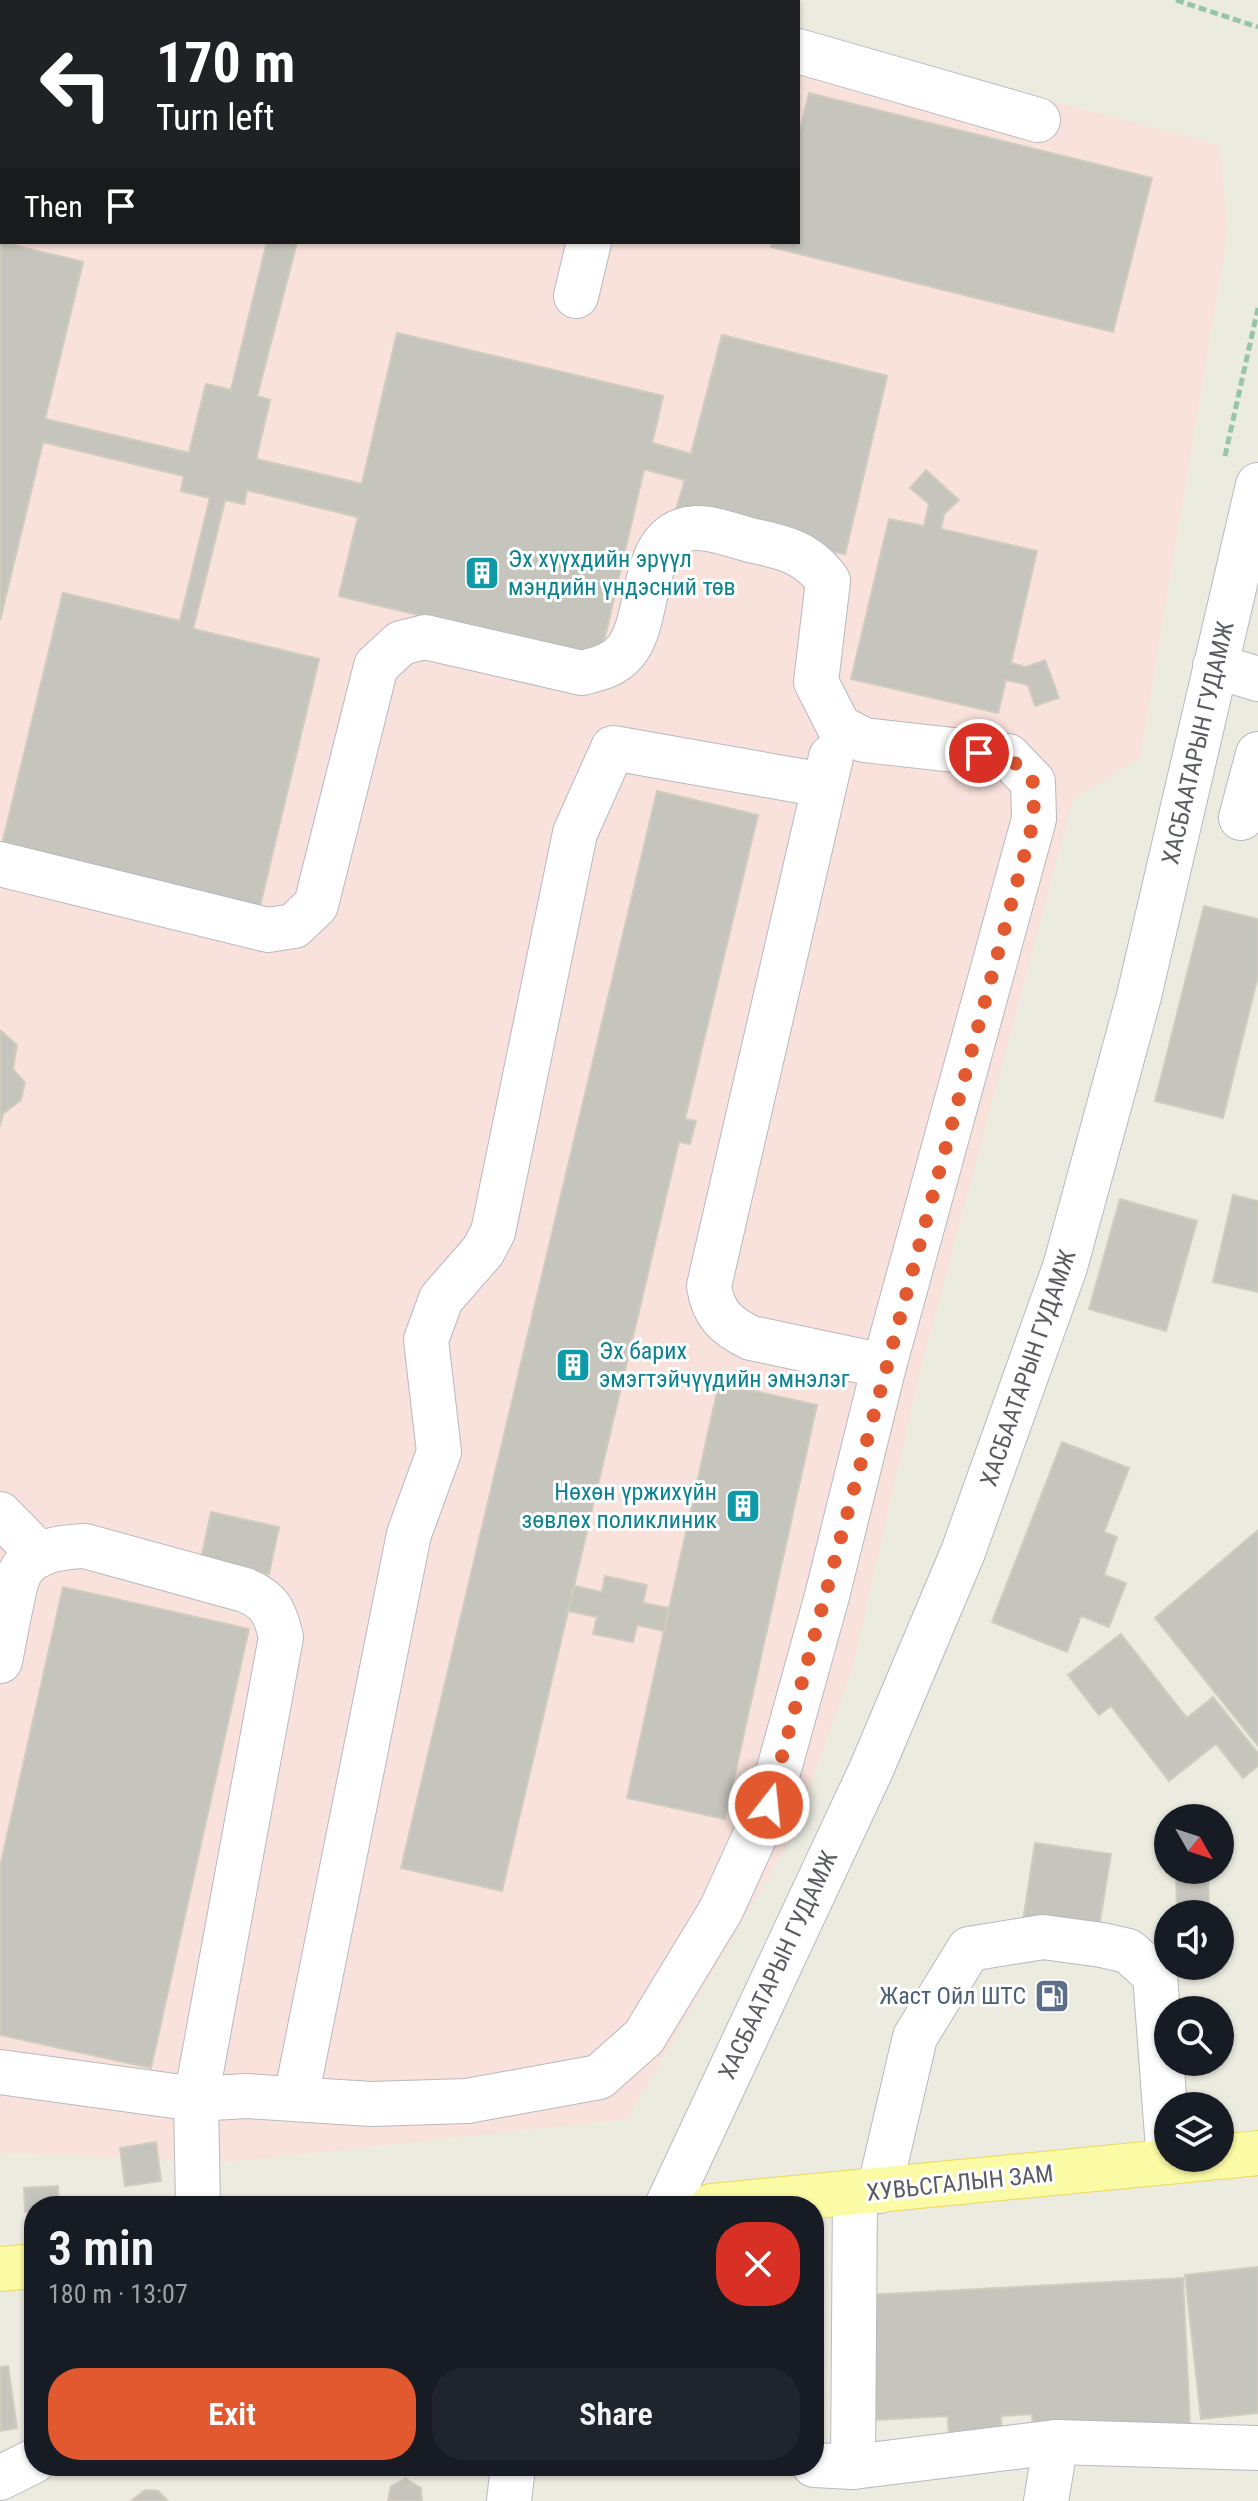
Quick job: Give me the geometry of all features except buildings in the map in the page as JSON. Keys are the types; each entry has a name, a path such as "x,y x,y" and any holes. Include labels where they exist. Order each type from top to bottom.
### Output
{"main road":[{"path":"1234,2156 1258,2153"},
{"name":"ХУВЬСГАЛЫН ЗАМ","path":"823,2196 1154,2160"},
{"path":"0,2269 24,2267"}],"street":[{"path":"800,52 1038,120"},
{"path":"576,296 589,244"},
{"name":"ХАСБААТАРЫН ГУДАМЖ","path":"672,2196 877,1756 963,1552 1065,1267 1139,996 1215,666 1243,619 1241,474"},
{"path":"0,864 268,930 294,926 316,905 376,666 401,643 425,637 582,673 607,667 626,652 638,628 655,557 674,535 696,528 793,549 816,563 828,581 816,682 839,727 864,740 1008,756 1033,782 1034,819 884,1366 827,1596 769,1805 721,1910 644,2037 599,2077 546,2090 451,2102 371,2104 296,2098 196,2099 0,2072"},
{"path":"1215,666 1258,679"},
{"path":"839,727 823,785 709,1286 711,1304 719,1317 742,1334 884,1366"},
{"path":"296,2098 409,1534 439,1452 426,1340 441,1299 483,1251 493,1232 575,833 613,748 823,785"},
{"path":"1241,818 1258,754"},
{"path":"0,1514 40,1555"},
{"path":"0,1661 21,1569 40,1555 60,1547 85,1546 245,1590 264,1597 275,1614 281,1637 196,2099 198,2196"},
{"path":"1170,2092 1155,1975 1128,1951 1043,1937 969,1949 915,2037 867,2192 834,2466 1056,2442 1258,2448"},
{"path":"1046,2501 1056,2442"},
{"path":"0,2478 24,2466"},
{"path":"509,2501 512,2476"}],"path":[{"path":"1176,0 1258,27"},
{"path":"1241,474 1258,308"}],"shaded area":[{"path":"800,36 1219,145 1228,231 1140,758 1073,799 919,1376 852,1669 792,1836 627,2119 229,2162 0,2153 0,244 800,244"}],"place":[{"name":"Эх хүүхдийн эрүүл мэндийн үндэсний төв","path":"482,573"},
{"name":"Эх барих эмэгтэйчүүдийн эмнэлэг","path":"573,1365"},
{"name":"Нөхөн үржихүйн зөвлөх поликлиник","path":"743,1506"},
{"name":"Жаст Ойл ШТС","path":"1052,1996"}],"route":[{"path":"769,1805 827,1596 884,1366 1034,819 1033,782 1008,756 979,753"}]}
